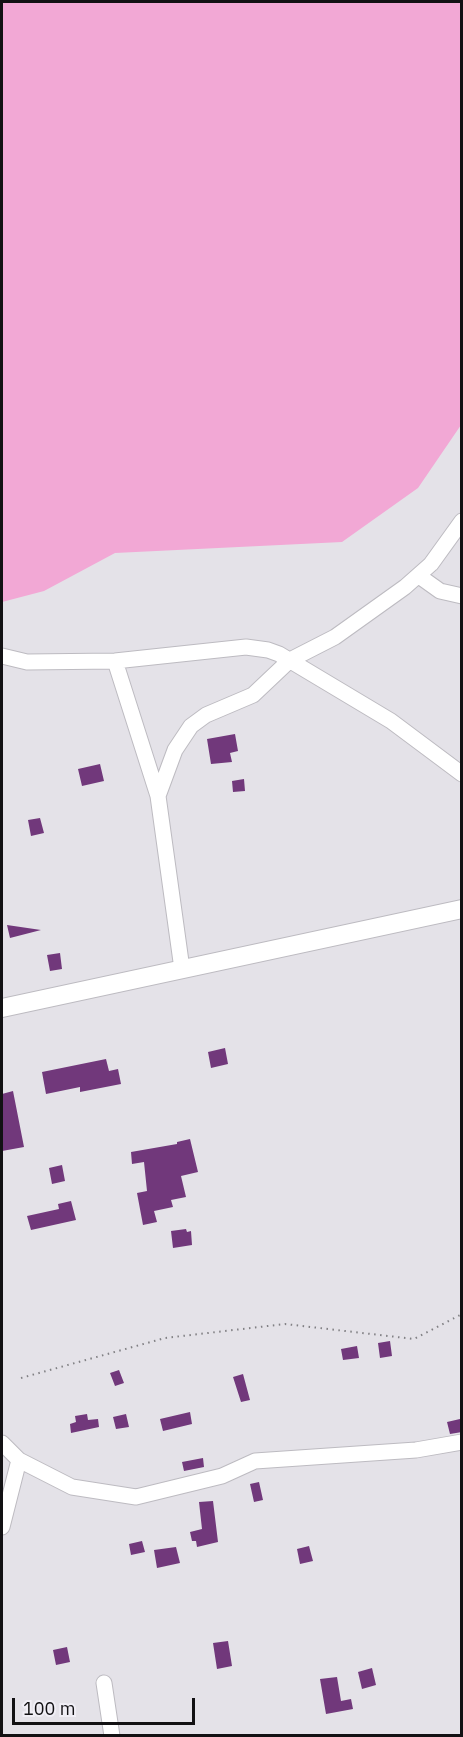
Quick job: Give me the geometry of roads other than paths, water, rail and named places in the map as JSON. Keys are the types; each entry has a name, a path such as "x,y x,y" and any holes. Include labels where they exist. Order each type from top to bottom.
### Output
{"street":[{"path":"158,796 176,750 191,726 207,715 253,695 290,660 335,637 419,576 431,564 462,521"},
{"path":"419,576 440,591 462,596"},
{"path":"2,656 27,662 115,661 246,647 268,650 290,660 391,721 462,774"},
{"path":"115,661 158,796 182,969"},
{"path":"2,1008 462,909"},
{"path":"2,1443 19,1460 72,1487 136,1497 222,1476 255,1461 416,1450 462,1442"},
{"path":"2,1527 19,1460"},
{"path":"105,1683 112,1736"}]}
